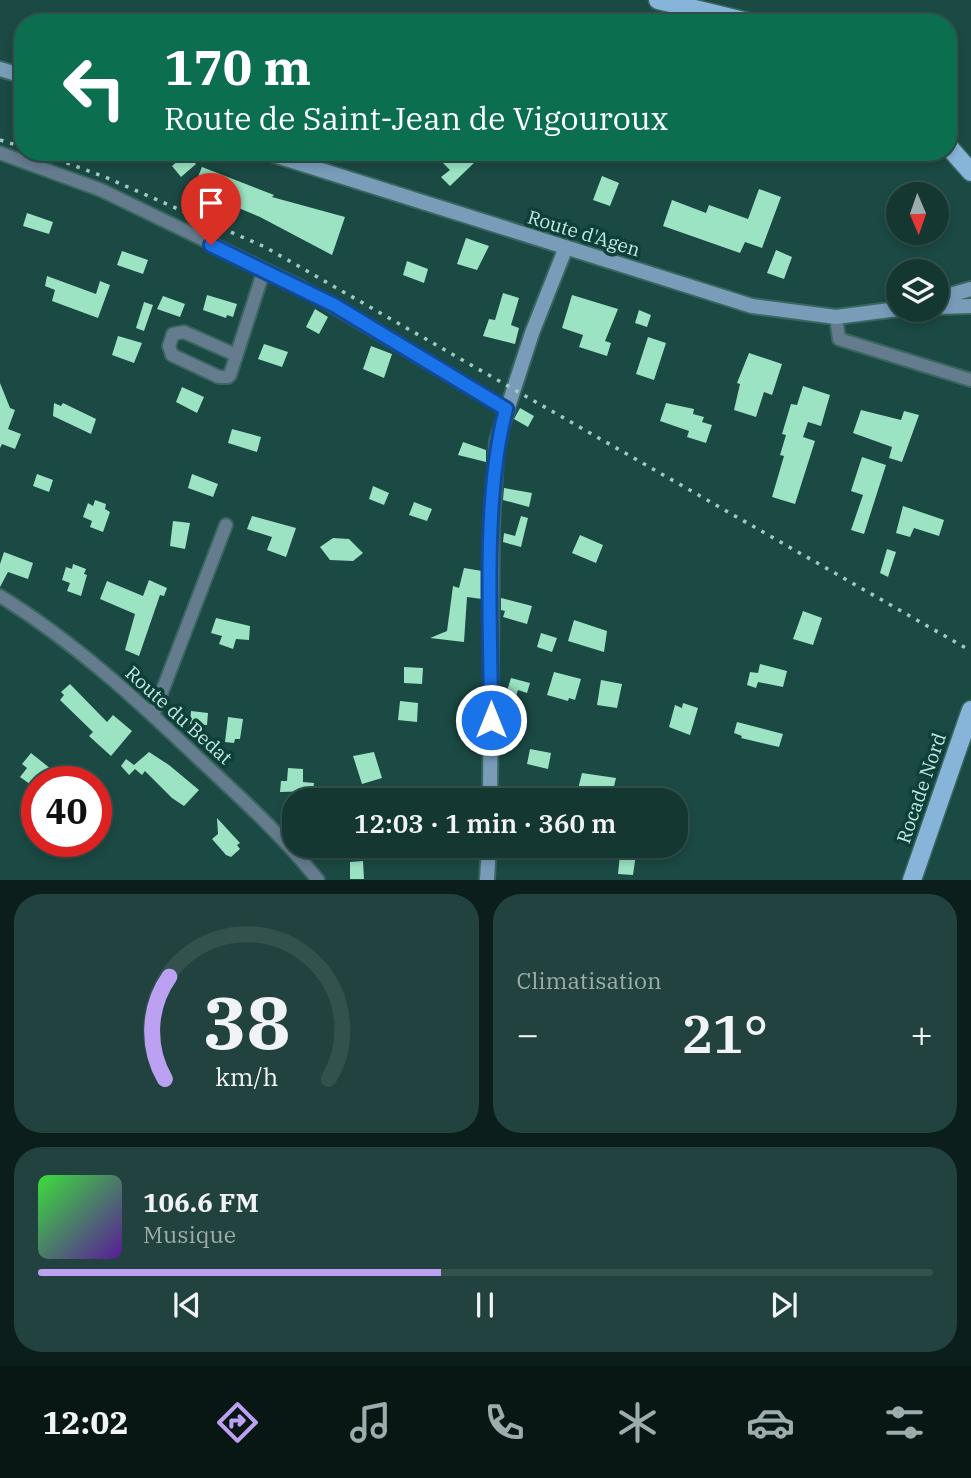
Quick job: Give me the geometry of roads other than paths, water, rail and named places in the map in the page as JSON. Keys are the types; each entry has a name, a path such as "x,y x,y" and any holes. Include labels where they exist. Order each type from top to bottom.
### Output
{"main road":[{"path":"658,0 715,14"},
{"path":"957,152 971,163"},
{"path":"957,156 971,172"},
{"name":"Route d'Agen","path":"293,161 752,306 836,317 886,311"},
{"path":"489,788 492,526 497,441 506,409 566,247"},
{"path":"949,295 971,289"},
{"path":"949,307 971,306"},
{"name":"Rocade Nord","path":"912,880 971,710"},
{"path":"487,880 488,858"}],"street":[{"path":"21,161 112,195 334,305 506,409"},
{"path":"236,355 184,332 173,334 169,346 172,355 224,378 230,375 264,270"},
{"path":"836,317 839,339 971,380"},
{"path":"153,715 226,525"},
{"name":"Route du Bedat","path":"0,596 65,640 153,715 259,816 318,880"}],"railway":[{"path":"0,140 14,144"},
{"path":"61,161 105,177 265,247 971,651"}]}
